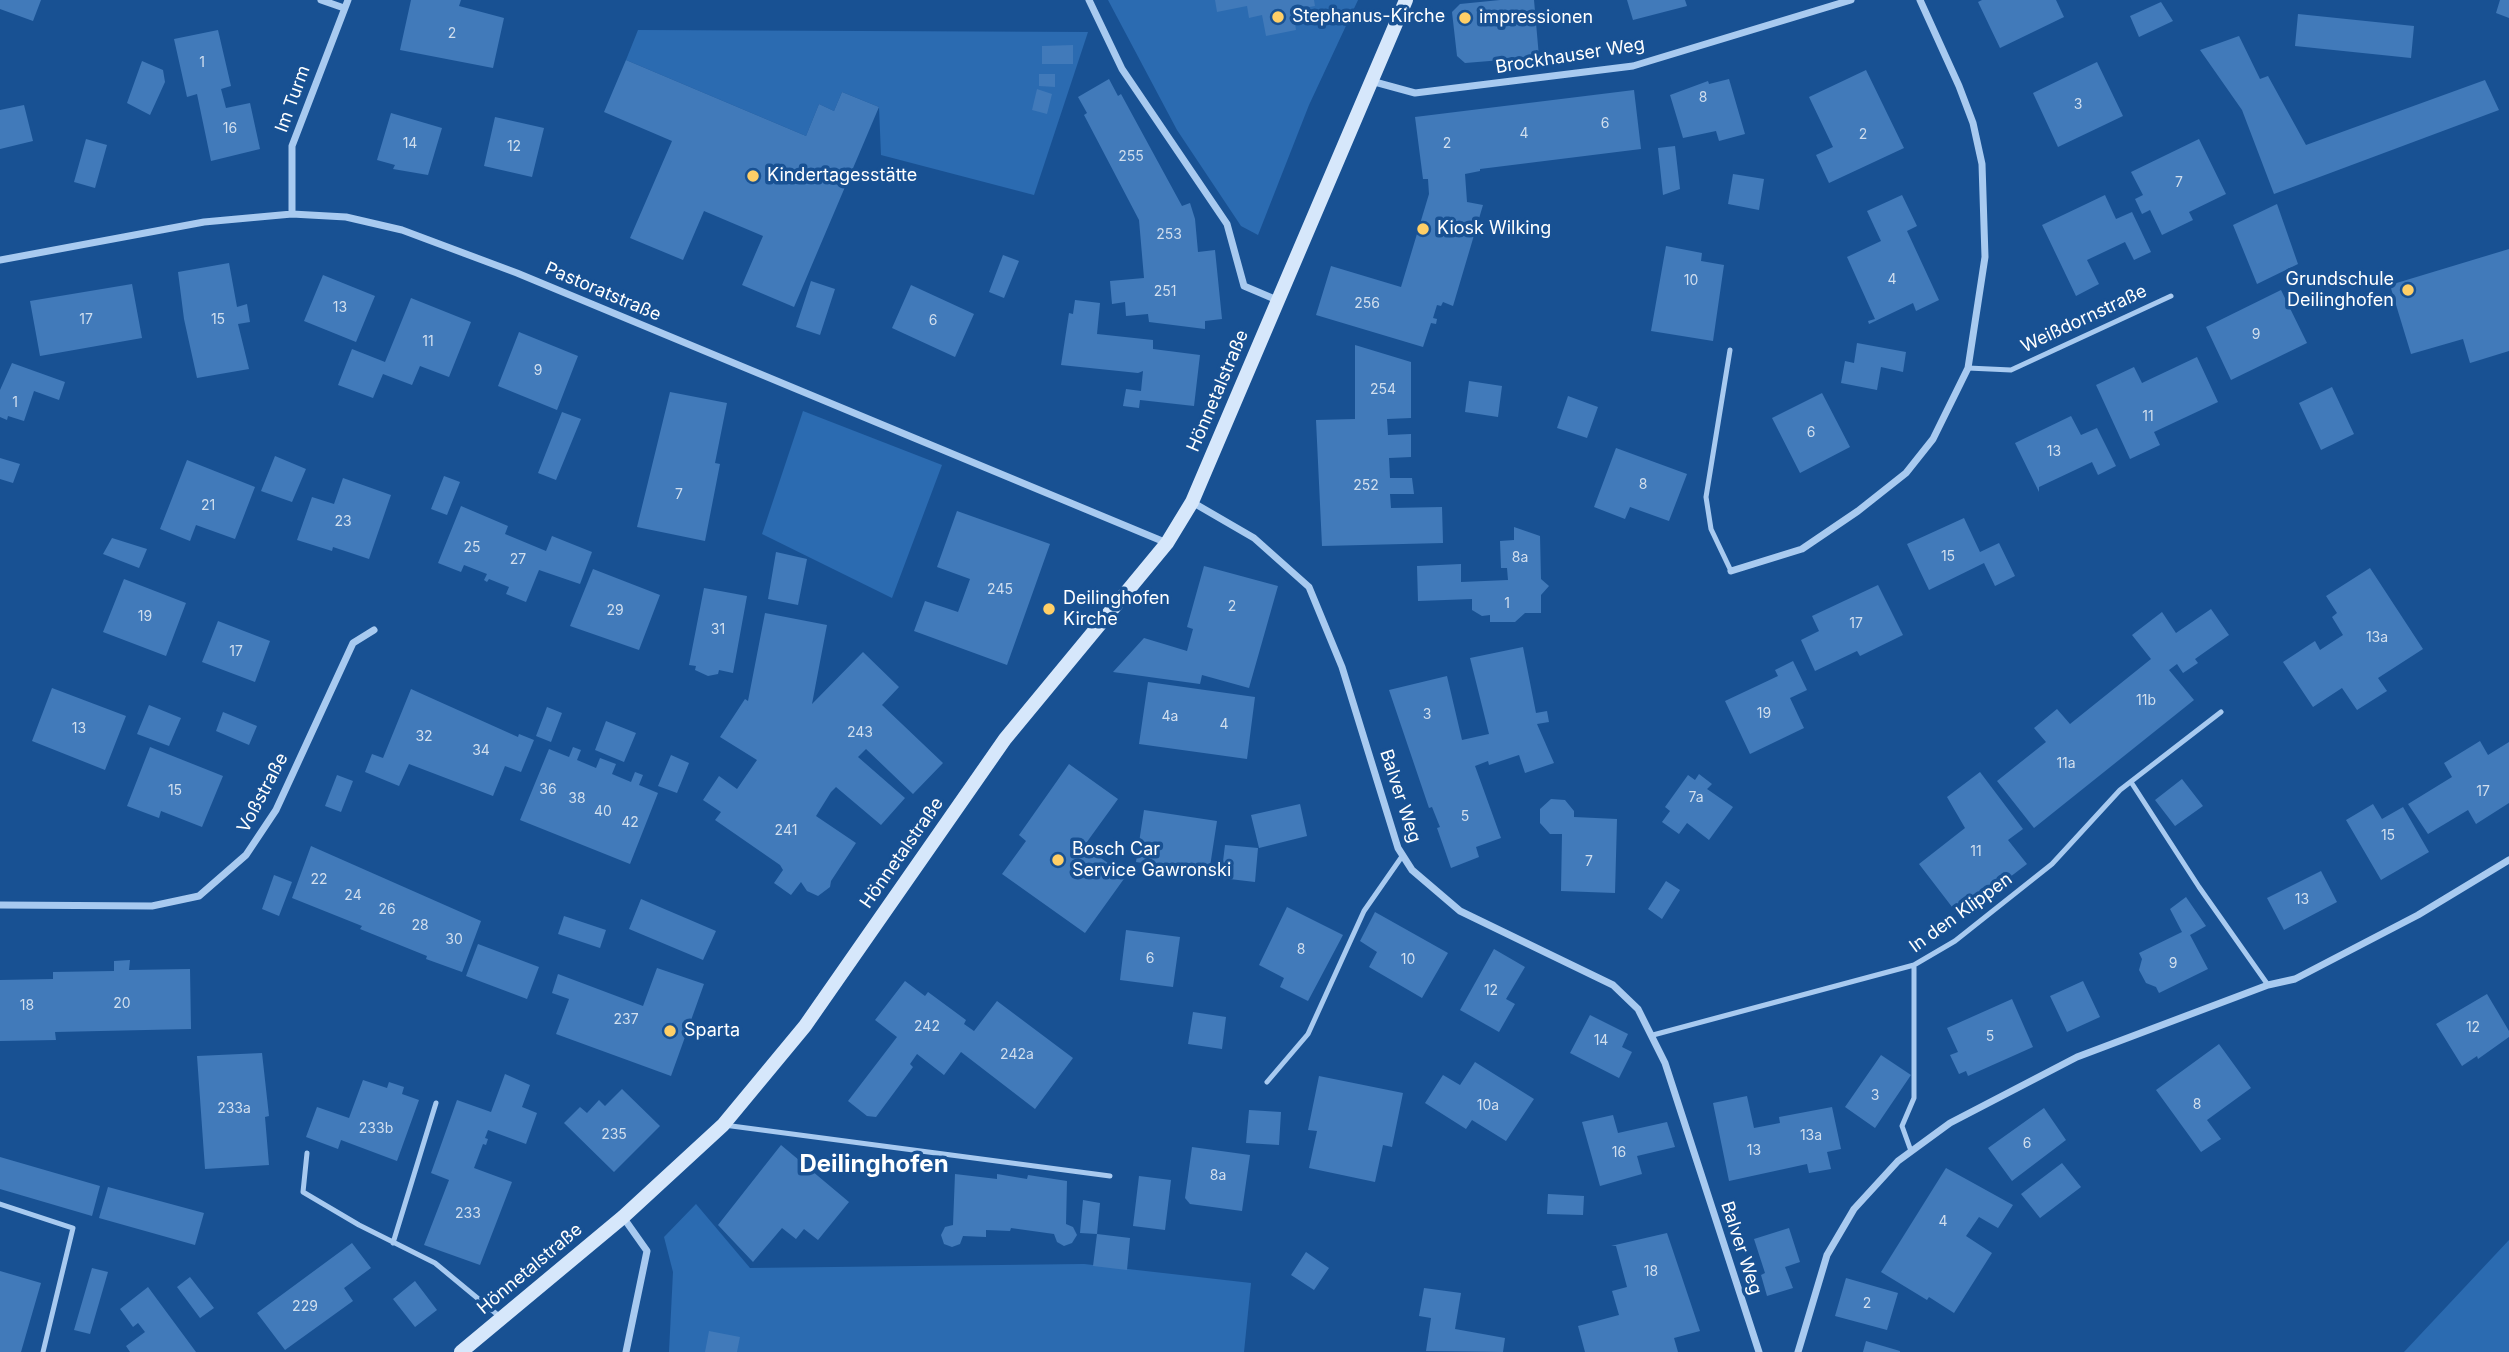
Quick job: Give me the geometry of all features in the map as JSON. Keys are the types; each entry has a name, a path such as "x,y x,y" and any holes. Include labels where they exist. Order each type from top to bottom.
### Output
{"main road":[{"name":"Hönnetalstraße","path":"461,1352 623,1217 723,1125 805,1026 1005,738 1167,543 1192,502 1406,0"}],"street":[{"path":"321,0 344,8"},
{"name":"Im Turm","path":"292,214 292,146 348,0"},
{"path":"1088,0 1122,69 1227,224 1244,286 1277,300"},
{"name":"Brockhauser Weg","path":"1371,81 1415,93 1633,66 1836,7 1851,0"},
{"path":"1731,571 1801,549 1858,511 1906,473 1933,439 1968,368 1985,257 1982,164 1973,123 1920,0"},
{"name":"Pastoratstraße","path":"0,260 204,222 292,214 346,217 401,230 517,273 1167,543"},
{"name":"Balver Weg","path":"1192,502 1254,538 1309,587 1342,667 1403,855 1429,887 1460,911 1614,985 1639,1009 1665,1063 1759,1352"},
{"name":"Voßstraße","path":"0,905 152,906 199,896 246,855 261,833 276,810 353,643 374,630"},
{"path":"1798,1352 1827,1255 1854,1209 1898,1161 1950,1123 2077,1057 2268,985 2295,979 2418,915 2509,860"},
{"path":"623,1217 646,1251 626,1352"}],"lane":[{"name":"Weißdornstraße","path":"1968,368 2011,370 2171,296"},
{"path":"1730,350 1706,496 1711,529 1731,571"},
{"name":"In den Klippen","path":"1911,1151 1902,1126 1914,1098 1914,965 1955,941 2052,864 2120,790 2221,712"},
{"path":"2131,782 2199,887 2268,985"},
{"path":"1267,1082 1308,1034 1364,911 1403,855"},
{"path":"1653,1035 1914,965"},
{"path":"393,1243 436,1103"},
{"path":"723,1125 1110,1176"},
{"path":"307,1153 303,1192 393,1243 435,1263 502,1318"},
{"path":"0,1204 73,1228 43,1352"}],"shaded area":[{"path":"1108,0 1358,0 1309,105 1258,235 1241,226 1177,130"},
{"path":"638,30 1088,32 1034,195 881,155 879,107 842,92 834,111 819,104 806,136 626,60"},
{"path":"803,411 942,465 892,598 762,534"},
{"path":"696,1204 750,1268 1084,1264 1251,1283 1244,1352 669,1352 673,1272 664,1237"},
{"path":"2509,1240 2509,1352 2404,1352"}],"building":[{"path":"0,0 41,0 33,21 0,9"},
{"path":"411,0 461,0 459,6 504,18 493,68 400,50"},
{"name":"Stephanus-Kirche","path":"1215,0 1314,0 1315,6 1293,10 1296,30 1266,36 1262,15 1249,18 1247,6 1217,12"},
{"path":"1534,0 1539,57 1465,63 1457,56 1452,12 1460,4"},
{"path":"1627,0 1685,0 1687,6 1633,20"},
{"path":"2056,0 2064,17 2000,48 1978,2"},
{"path":"2500,0 2509,0 2509,18 2496,13"},
{"path":"2161,2 2173,21 2139,37 2130,16"},
{"path":"2298,14 2414,26 2411,58 2295,46"},
{"path":"218,30 231,86 221,89 226,108 250,103 260,149 211,161 197,94 187,97 174,39"},
{"path":"2239,36 2260,79 2268,76 2306,145 2485,80 2499,110 2274,194 2242,110 2200,50"},
{"path":"1073,45 1073,64 1042,64 1042,46"},
{"name":"Kindertagesstätte","path":"626,60 806,136 819,104 834,111 842,92 879,107 794,307 742,285 763,236 704,211 683,260 630,238 672,141 604,112"},
{"path":"142,61 163,70 165,82 150,115 127,103"},
{"path":"2097,62 2123,116 2058,147 2033,93"},
{"path":"1866,70 1904,148 1829,183 1816,155 1833,147 1809,97"},
{"path":"1039,74 1055,74 1055,87 1039,86"},
{"path":"1109,79 1118,96 1121,94 1182,206 1190,203 1195,219 1198,252 1215,250 1222,319 1205,321 1205,329 1149,322 1148,314 1126,316 1125,302 1112,304 1110,281 1144,278 1139,220 1084,115 1087,113 1078,97"},
{"path":"1729,79 1745,134 1719,141 1716,131 1683,138 1670,95 1708,81 1709,84"},
{"path":"1037,89 1052,94 1047,114 1032,110"},
{"path":"1634,90 1641,149 1480,169 1465,174 1467,202 1483,205 1453,306 1443,302 1441,306 1437,305 1433,318 1437,319 1436,324 1431,323 1423,347 1316,315 1331,266 1401,287 1429,194 1428,179 1423,179 1415,117"},
{"path":"24,105 33,141 0,149 0,110"},
{"path":"391,113 442,128 428,175 393,169 395,165 377,160"},
{"path":"495,117 544,128 532,177 484,166"},
{"path":"86,139 107,145 95,188 74,182"},
{"path":"2199,139 2226,194 2189,212 2193,220 2162,235 2150,210 2142,214 2135,199 2143,195 2131,172"},
{"path":"1675,146 1680,189 1663,195 1658,148"},
{"path":"1733,174 1764,179 1759,210 1728,204"},
{"path":"1902,195 1917,226 1907,231 1939,300 1916,311 1913,303 1869,324 1868,321 1875,319 1847,257 1881,241 1867,211"},
{"path":"2105,195 2116,219 2132,212 2151,252 2134,260 2125,242 2087,260 2099,284 2076,296 2042,225"},
{"path":"2277,204 2298,264 2257,284 2233,225"},
{"path":"1666,246 1702,253 1701,261 1724,265 1713,341 1651,331"},
{"path":"2509,249 2509,351 2470,363 2463,339 2411,354 2390,285"},
{"path":"1003,255 1019,261 1004,298 989,292"},
{"path":"229,263 237,307 247,304 250,322 238,324 249,369 197,378 184,319 178,272"},
{"path":"323,275 375,296 356,342 304,321"},
{"path":"811,281 835,289 820,335 796,327"},
{"path":"132,284 142,338 40,356 30,301"},
{"path":"911,285 974,314 955,357 892,328"},
{"path":"2281,290 2307,343 2231,380 2206,327"},
{"path":"411,298 471,322 449,377 420,366 412,385 383,374 373,398 338,385 352,349 385,362"},
{"path":"1075,300 1100,303 1097,334 1153,340 1153,349 1200,355 1194,406 1140,400 1139,408 1123,406 1126,389 1141,391 1143,371 1138,373 1061,365 1069,313 1073,314"},
{"path":"519,332 578,356 557,410 498,386"},
{"path":"1857,343 1906,352 1903,372 1881,367 1877,390 1841,383 1845,361 1854,363"},
{"path":"1355,345 1411,362 1411,418 1387,419 1388,435 1411,434 1411,457 1389,458 1390,478 1412,478 1414,494 1390,494 1391,508 1442,507 1443,543 1322,546 1316,420 1355,419"},
{"path":"2197,357 2218,402 2154,432 2160,445 2130,459 2096,385 2134,367 2142,383"},
{"path":"12,363 65,382 59,400 34,391 24,421 8,416 7,420 0,417 0,390"},
{"path":"1469,381 1502,386 1498,417 1465,412"},
{"path":"2332,387 2354,434 2321,450 2299,403"},
{"path":"670,392 727,403 715,463 720,464 705,541 637,527"},
{"path":"1822,393 1850,447 1800,473 1772,418"},
{"path":"1568,396 1598,407 1587,438 1557,428"},
{"path":"562,412 581,419 556,480 538,473"},
{"path":"2071,416 2081,435 2097,428 2116,466 2098,475 2092,462 2039,487 2039,492 2015,443"},
{"path":"1616,448 1687,474 1669,521 1630,507 1625,519 1594,507"},
{"path":"275,456 306,469 292,502 261,491"},
{"path":"0,458 20,464 13,483 0,479"},
{"path":"187,460 255,487 235,539 196,525 190,541 160,529"},
{"path":"444,476 460,482 447,515 431,509"},
{"path":"343,478 391,495 369,559 333,547 332,551 297,540 312,497 334,504"},
{"path":"461,506 508,526 505,534 546,551 552,536 592,552 580,584 539,570 526,602 506,594 509,587 489,579 487,582 484,580 487,574 464,565 461,572 438,563"},
{"path":"957,511 1050,544 1007,665 914,631 925,601 958,612 970,579 937,567"},
{"path":"1964,518 1980,552 1999,543 2015,576 1995,586 1984,563 1929,590 1907,544"},
{"path":"1514,527 1540,536 1541,579 1549,586 1541,595 1541,613 1525,613 1515,622 1490,622 1490,615 1482,616 1472,610 1472,599 1418,601 1417,566 1461,564 1461,582 1508,580 1507,568 1501,568 1500,541 1514,540"},
{"path":"112,538 147,549 139,568 103,554"},
{"path":"776,552 807,559 798,605 768,599"},
{"path":"1204,566 1278,586 1249,688 1202,675 1200,684 1113,672 1144,638 1187,651 1193,629 1187,627"},
{"path":"2370,568 2423,649 2378,678 2387,691 2357,710 2342,688 2313,707 2283,662 2315,641 2320,650 2343,635 2332,617 2337,613 2326,596"},
{"path":"593,569 660,595 639,650 570,626"},
{"path":"124,579 186,603 166,656 103,632"},
{"path":"1878,585 1903,635 1860,656 1857,651 1815,671 1801,640 1819,631 1812,616"},
{"path":"704,588 747,596 733,673 719,670 718,674 708,676 695,670 696,666 689,665"},
{"path":"2211,609 2229,635 2195,659 2198,663 2183,673 2177,664 2169,670 2194,700 2034,828 1997,781 2046,742 2034,728 2057,709 2070,724 2151,659 2132,635 2162,612 2176,633"},
{"path":"765,613 827,625 812,704 863,652 899,687 882,705 943,763 913,794 866,749 858,757 905,798 881,825 836,787 831,792 816,816 856,843 831,881 830,887 818,896 807,891 801,882 791,895 774,883 783,870 780,865 715,820 721,812 703,800 719,776 737,789 757,760 720,737 745,699 748,701"},
{"path":"218,621 270,641 255,682 202,662"},
{"path":"1523,647 1536,713 1547,711 1549,722 1537,724 1554,763 1525,773 1519,755 1489,765 1488,761 1475,766 1501,838 1476,847 1479,857 1451,868 1437,828 1440,827 1432,807 1429,808 1389,690 1447,676 1462,740 1489,734 1470,658"},
{"path":"1793,661 1807,690 1790,698 1804,728 1750,754 1725,701 1778,676 1775,670"},
{"path":"1148,682 1255,697 1247,759 1139,744"},
{"path":"52,688 126,716 105,770 32,741"},
{"path":"411,689 518,737 519,734 534,740 521,772 505,766 493,796 409,764 399,786 365,772 372,754 383,758"},
{"path":"149,705 181,718 169,746 137,734"},
{"path":"547,707 562,713 551,742 536,736"},
{"path":"223,712 257,726 249,745 216,731"},
{"path":"606,721 636,733 624,762 595,750"},
{"path":"2480,741 2488,755 2509,742 2509,803 2476,824 2468,810 2428,834 2408,804 2452,777 2444,763"},
{"path":"150,747 223,776 202,827 161,811 159,818 127,806"},
{"path":"573,747 581,750 577,760 596,768 600,758 616,764 612,774 631,782 635,772 643,775 639,785 658,793 630,864 520,820 549,749 569,757"},
{"path":"671,755 689,763 677,793 658,786"},
{"name":"Bosch Car Service Gawronski","path":"1069,764 1118,799 1084,846 1126,876 1085,933 1002,874 1026,841 1019,835"},
{"path":"1980,772 2023,829 2008,840 2027,864 1959,916 1919,864 1965,828 1947,797"},
{"path":"1699,774 1712,784 1707,789 1733,807 1709,840 1687,823 1679,834 1662,822 1670,811 1665,807 1688,775 1695,780"},
{"path":"337,775 353,781 341,812 325,806"},
{"path":"2182,779 2203,806 2175,826 2155,800"},
{"path":"1551,799 1565,800 1574,811 1574,817 1617,819 1615,893 1561,891 1562,834 1550,834 1540,823 1540,809"},
{"path":"1300,804 1307,836 1259,848 1251,815"},
{"path":"2373,804 2382,819 2403,807 2429,852 2381,880 2346,820"},
{"path":"1144,810 1217,821 1209,873 1136,862"},
{"path":"1225,845 1258,848 1255,882 1221,878"},
{"path":"311,846 481,921 462,972 426,959 427,956 360,929 362,926 292,898"},
{"path":"2321,871 2337,902 2284,930 2267,898"},
{"path":"274,875 292,882 279,916 262,909"},
{"path":"1666,881 1680,890 1662,919 1648,909"},
{"path":"2186,897 2206,926 2190,935 2208,969 2159,993 2156,987 2146,983 2139,970 2142,959 2139,953 2182,932 2170,909"},
{"path":"641,899 716,931 703,960 629,929"},
{"path":"1287,907 1343,935 1308,1001 1280,987 1284,978 1259,965"},
{"path":"1375,912 1448,953 1422,998 1369,967 1377,952 1360,941"},
{"path":"564,916 606,930 600,948 558,934"},
{"path":"1126,930 1180,937 1173,987 1120,980"},
{"path":"478,944 539,967 527,999 466,976"},
{"path":"1494,949 1525,967 1506,999 1515,1004 1499,1032 1460,1010"},
{"path":"130,960 129,970 190,969 191,1029 55,1032 56,1040 0,1041 0,980 53,979 53,972 114,971 114,961"},
{"path":"657,968 704,984 671,1076 556,1034 569,999 552,993 558,974 643,1006"},
{"path":"905,981 925,996 928,992 966,1020 964,1024 974,1031 997,1001 1073,1058 1035,1109 961,1052 944,1075 917,1054 910,1064 913,1067 876,1117 867,1116 848,1101 897,1037 875,1020"},
{"path":"2083,981 2100,1017 2067,1032 2050,996"},
{"path":"2487,994 2509,1031 2509,1037 2478,1059 2477,1056 2462,1066 2436,1024"},
{"path":"2012,999 2033,1047 1968,1076 1966,1071 1959,1074 1950,1055 1958,1052 1947,1028"},
{"path":"1193,1012 1226,1017 1222,1049 1188,1044"},
{"path":"1590,1015 1628,1034 1622,1047 1632,1052 1619,1078 1570,1053"},
{"path":"2219,1044 2251,1088 2207,1120 2221,1139 2201,1152 2156,1090"},
{"path":"262,1053 269,1116 265,1117 269,1165 205,1169 197,1056"},
{"path":"1881,1055 1911,1075 1875,1128 1845,1107"},
{"path":"1475,1062 1534,1099 1506,1141 1472,1120 1466,1129 1425,1103 1443,1075 1460,1085"},
{"path":"505,1074 530,1085 522,1107 537,1113 526,1144 488,1130 485,1138 488,1139 486,1145 483,1144 474,1168 512,1182 480,1265 424,1245 449,1180 431,1173 457,1100 491,1112"},
{"path":"1319,1076 1403,1093 1392,1147 1383,1145 1375,1182 1309,1168 1317,1131 1308,1130"},
{"path":"363,1080 387,1088 389,1082 404,1087 402,1094 419,1100 397,1161 341,1140 338,1149 306,1137 317,1107 349,1118"},
{"path":"622,1089 660,1126 614,1172 564,1123 580,1107 587,1113 599,1100 605,1106"},
{"path":"1747,1096 1754,1128 1780,1123 1779,1117 1832,1107 1841,1149 1827,1152 1831,1169 1809,1173 1807,1164 1729,1181 1713,1103"},
{"path":"2044,1108 2066,1140 2012,1181 1988,1148"},
{"path":"1249,1110 1281,1112 1279,1145 1246,1143"},
{"path":"1613,1115 1618,1133 1667,1122 1675,1147 1637,1156 1642,1174 1600,1186 1582,1122"},
{"path":"781,1145 849,1202 818,1240 804,1229 796,1239 782,1228 753,1262 718,1225"},
{"path":"1192,1147 1250,1155 1242,1211 1190,1204 1185,1198"},
{"path":"0,1157 100,1186 92,1216 0,1189"},
{"path":"2062,1163 2081,1187 2040,1218 2021,1194"},
{"path":"1946,1168 2013,1205 1998,1228 1979,1217 1966,1236 1992,1253 1954,1313 1881,1272"},
{"path":"955,1174 997,1179 997,1174 1027,1179 1028,1175 1067,1181 1066,1224 1073,1227 1077,1235 1072,1243 1064,1246 1057,1242 1054,1234 1011,1228 1010,1231 986,1230 986,1237 963,1236 960,1244 952,1247 944,1244 941,1235 945,1227 953,1225"},
{"path":"1139,1176 1171,1180 1165,1230 1133,1226"},
{"path":"108,1187 204,1213 195,1245 99,1218"},
{"path":"1548,1194 1584,1196 1583,1215 1547,1214"},
{"path":"1083,1200 1100,1203 1097,1234 1080,1233"},
{"path":"1789,1228 1800,1262 1785,1267 1793,1288 1767,1296 1761,1275 1765,1273 1754,1239"},
{"path":"1667,1233 1700,1331 1674,1338 1678,1352 1585,1352 1578,1326 1619,1315 1612,1291 1627,1287 1616,1246 1611,1246"},
{"path":"1097,1234 1130,1238 1127,1270 1093,1266"},
{"path":"352,1243 371,1268 344,1288 353,1301 285,1350 257,1313"},
{"path":"1306,1252 1329,1268 1314,1290 1291,1275"},
{"path":"92,1268 108,1272 90,1334 74,1330"},
{"path":"0,1271 41,1283 21,1352 0,1352"},
{"path":"190,1277 214,1308 200,1318 177,1287"},
{"path":"1846,1278 1898,1293 1887,1330 1835,1316"},
{"path":"415,1281 437,1310 415,1327 393,1299"},
{"path":"148,1287 196,1352 130,1352 126,1346 145,1332 138,1323 133,1327 120,1309"},
{"path":"1424,1288 1461,1293 1455,1329 1505,1338 1503,1352 1426,1351 1431,1318 1419,1316"},
{"path":"709,1331 740,1337 737,1352 705,1352"},
{"path":"1866,1341 1900,1351 1900,1352 1863,1352"}],"place":[{"name":"Stephanus-Kirche","path":"1278,17"},
{"name":"impressionen","path":"1465,18"},
{"name":"Kindertagesstätte","path":"753,176"},
{"name":"Kiosk Wilking","path":"1423,229"},
{"name":"Grundschule Deilinghofen","path":"2408,290"},
{"name":"Deilinghofen Kirche","path":"1049,609"},
{"name":"Bosch Car Service Gawronski","path":"1058,860"},
{"name":"Sparta","path":"670,1031"}],"district":[{"name":"Deilinghofen","path":"874,1165"}]}
